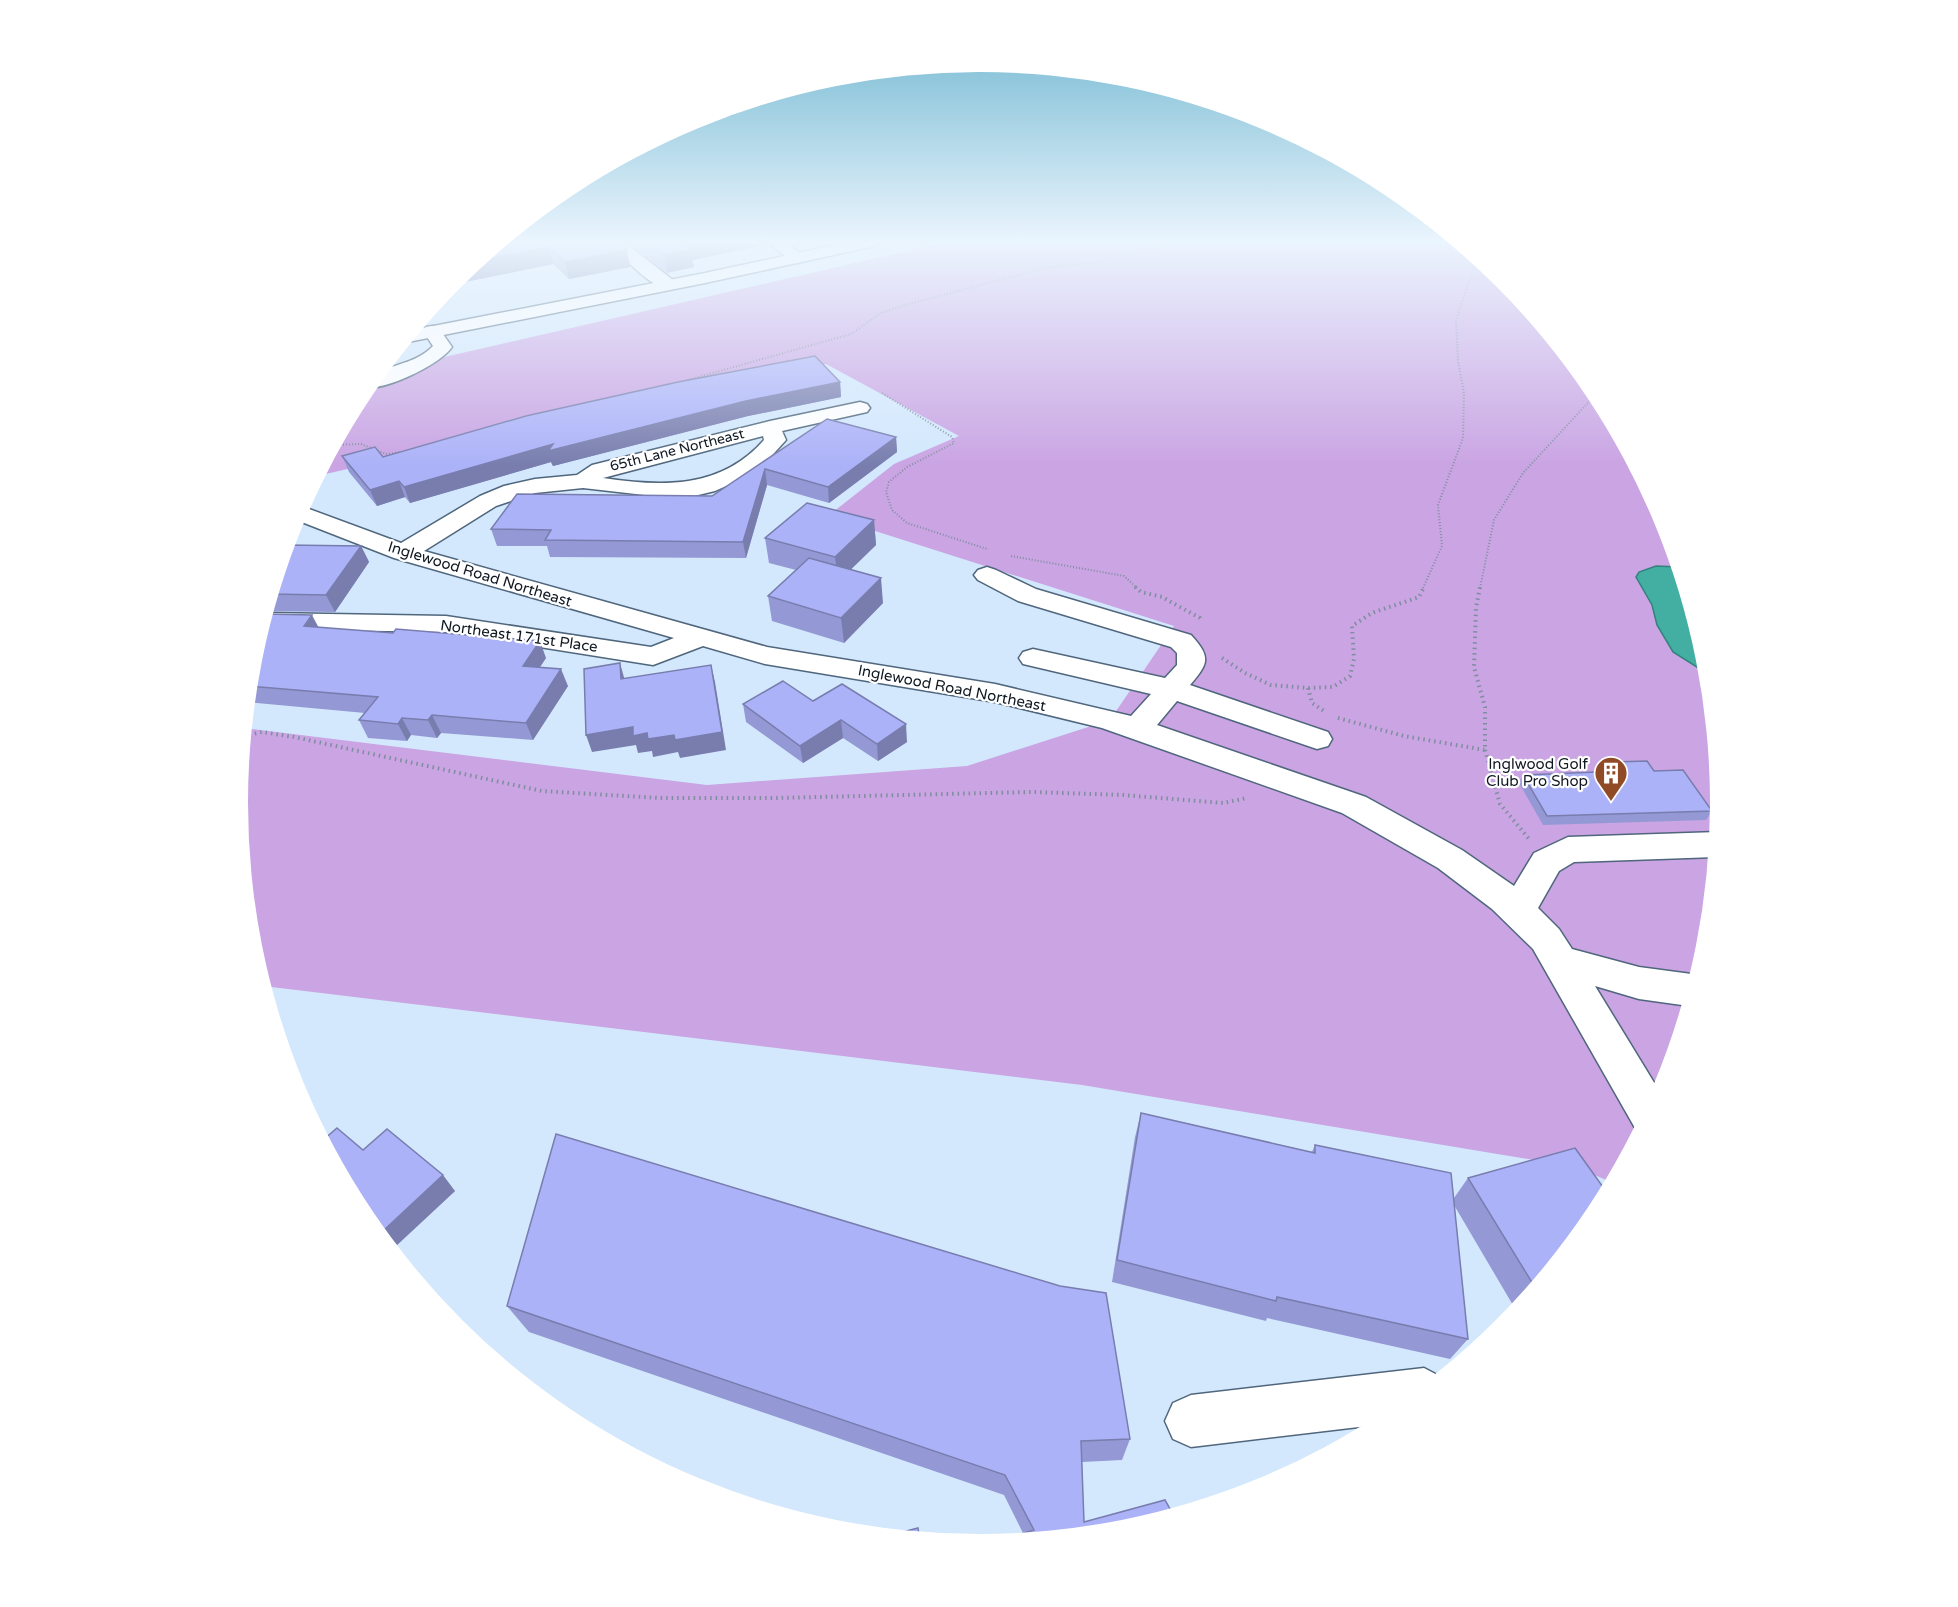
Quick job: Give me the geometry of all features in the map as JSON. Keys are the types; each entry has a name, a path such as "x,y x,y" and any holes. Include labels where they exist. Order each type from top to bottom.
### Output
{"street":[{"path":"386,376 427,361 438,354 443,347 428,324 476,316"},
{"name":"65th Lane Northeast","path":"403,552 488,501 512,491 535,486 583,482 600,470 770,427 860,408"},
{"path":"583,482 613,488 676,489 706,486 727,478 768,451 775,440 770,427"},
{"name":"Inglewood Road Northeast","path":"307,515 403,552 765,655 995,693 1110,720 1354,806 1440,853 1505,899 1546,939 1645,1105"},
{"path":"993,560 1027,595 1181,641 1191,652 1191,666 1137,729"},
{"name":"Northeast 171st Place","path":"270,621 446,624 652,657 699,638"},
{"path":"1033,658 1327,723"},
{"path":"1517,910 1533,887 1546,862 1568,850 1709,844"},
{"path":"1560,961 1639,983 1687,989"},
{"path":"1624,1068 1655,1083"},
{"path":"1191,1420 1408,1396"}],"path":[{"path":"678,383 851,334 876,316"},
{"path":"1216,652 1245,673 1271,685 1308,688 1333,687 1350,676 1354,658 1352,626 1372,613 1419,597 1443,546 1437,505 1463,438 1464,393 1458,360 1458,316"},
{"path":"882,393 952,437 954,443 906,467 889,482 886,492 892,510 907,522 993,560 1124,576 1141,592 1162,597 1200,618 1202,623"},
{"path":"1546,862 1500,804 1485,750 1485,707 1474,667 1476,608 1494,520 1523,473 1590,401"},
{"path":"343,444 361,444 386,454 410,450"},
{"path":"1308,688 1312,703 1327,723 1485,750"},
{"path":"251,734 262,732 294,737 542,791 659,798 1033,792 1123,795 1223,803 1258,796 1290,783"}],"shaded area":[{"path":"624,316 1524,316 1587,397 1635,480 1655,524 1686,614 1704,708 1709,756 1709,851 1704,899 1686,993 1655,1083 1635,1127 1605,1180 1576,1167 1082,1085 271,987 254,899 249,851 249,756 252,729 707,785 967,766 1110,720 1174,626 828,516 894,464 959,436 826,364 627,405 326,474 371,397 386,376 427,361"},
{"path":"1656,566 1671,567 1686,614 1697,667 1673,652 1657,625 1652,605 1636,577 1639,572"}],"building":[{"path":"815,356 840,382 746,401 548,451 553,444 404,487 399,481 370,490 342,456 375,447 383,457 526,416 678,382"},
{"path":"827,419 896,437 828,487 765,469 743,542 545,540 551,530 491,529 517,494 712,496"},
{"path":"807,503 874,520 835,557 765,538"},
{"path":"295,545 361,546 326,595 278,594"},
{"path":"809,558 881,578 841,618 768,596"},
{"path":"272,614 312,615 304,626 393,633 396,629 540,641 523,666 561,669 526,723 432,715 428,720 402,718 398,724 359,720 378,697 258,687"},
{"path":"620,663 621,679 711,665 722,732 675,740 674,735 648,739 647,733 633,736 633,727 586,735 584,669"},
{"path":"783,681 813,701 842,684 906,724 877,744 841,720 800,746 743,704"},
{"name":"Inglwood Golf Club Pro Shop","path":"1647,761 1654,771 1683,770 1710,811 1547,816 1523,775 1620,771 1614,762"},
{"path":"1141,1113 1315,1153 1315,1145 1451,1173 1468,1339 1277,1297 1276,1301 1117,1260"},
{"path":"337,1128 363,1150 387,1129 443,1175 385,1229 328,1136"},
{"path":"556,1134 1060,1286 1106,1293 1130,1439 1081,1441 1084,1522 1165,1500 1170,1509 1074,1529 1024,1533 1034,1530 1005,1475 507,1306"},
{"path":"1575,1148 1602,1186 1559,1249 1532,1282 1468,1178"},
{"path":"918,1528 919,1532 907,1531"}],"place":[{"name":"Inglwood Golf Club Pro Shop","path":"1611,802"}]}
